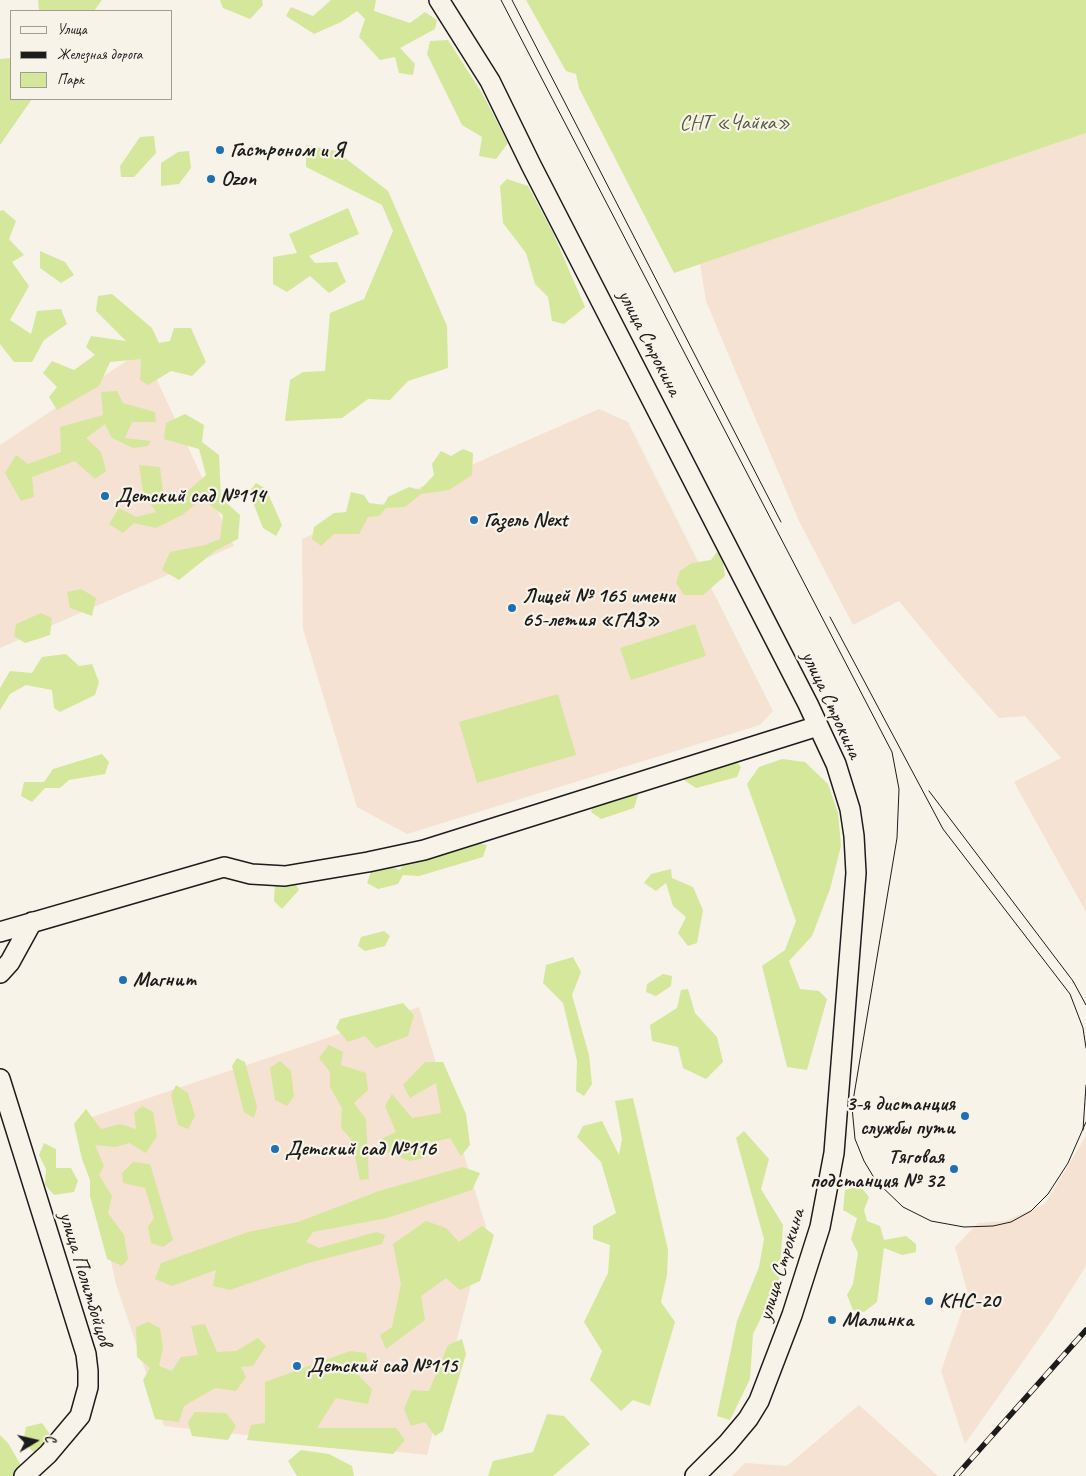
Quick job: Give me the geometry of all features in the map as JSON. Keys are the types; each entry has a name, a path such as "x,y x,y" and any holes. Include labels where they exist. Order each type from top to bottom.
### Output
{"street":[{"name":"улица Строкина","path":"439,0 490,81 530,165 642,378 818,726 844,786 854,836 855,864 834,1153 820,1227 769,1379 748,1419 727,1444 695,1476"},
{"path":"0,932 224,867 251,874 285,876 424,850 818,726"},
{"path":"0,974 10,962 32,922"},
{"name":"улица Политбойцов","path":"0,1079 83,1346 88,1371 88,1387 80,1416 48,1454 24,1476"}],"shaded area":[{"path":"1086,133 1086,912 1014,782 1061,758 1025,716 999,718 949,662 899,601 853,625 799,521 740,382 706,301 700,264"},
{"name":"Детский сад №114","path":"143,350 234,546 0,648 0,445"},
{"name":"Лицей № 165 имени 65-летия «ГАЗ»","path":"599,409 628,422 773,711 760,725 407,834 357,807 303,629 302,539"},
{"path":"419,1007 486,1227 427,1455 164,1426 116,1284 80,1121"},
{"path":"1086,1136 1086,1266 1052,1320 965,1444 941,1371 968,1294 955,1247 978,1223 1005,1221 1045,1204"},
{"path":"859,1405 938,1476 732,1476 745,1463 787,1466"}],"green space":[{"path":"38,0 102,0 95,10 39,10"},
{"path":"220,0 262,0 263,5 250,19 223,8"},
{"path":"331,0 376,0 374,11 410,23 425,12 437,20 435,29 400,48 415,64 413,75 399,73 395,57 380,60 359,37 365,19 357,11 341,22 314,34 286,16 291,7 313,16"},
{"name":"СНТ «Чайка»","path":"526,0 1086,0 1086,133 674,273 579,88 576,74 566,71"},
{"path":"448,40 482,93 508,143 496,159 479,156 482,137 462,125 427,54 430,41"},
{"path":"10,58 10,100 31,100 0,145 0,59"},
{"path":"154,136 156,153 134,177 121,177 120,166 140,137"},
{"path":"306,145 336,151 388,191 447,326 448,368 408,381 390,400 368,399 342,418 285,421 290,380 303,372 325,371 330,313 364,299 393,231 382,205 306,167"},
{"path":"189,151 191,168 179,184 161,186 161,163 178,152"},
{"path":"507,179 528,186 553,233 585,307 564,324 552,321 548,297 535,284 526,253 503,223 500,186"},
{"path":"348,208 359,234 309,256 315,263 337,262 346,282 329,293 310,276 287,292 273,284 273,257 297,253 289,234"},
{"path":"3,210 16,221 9,239 24,255 12,262 29,286 10,320 31,334 37,311 61,309 67,324 44,340 32,362 14,362 0,344 0,211"},
{"path":"40,251 65,262 74,275 61,283 40,268"},
{"path":"112,294 152,328 159,343 170,341 174,328 191,328 206,362 192,376 171,371 148,385 140,380 141,359 110,362 99,386 57,410 49,397 57,387 43,373 52,361 74,370 95,355 86,347 91,336 126,341 96,311 98,296"},
{"path":"117,391 123,403 155,412 156,422 132,422 125,438 151,441 148,446 133,448 112,438 105,424 86,438 101,452 106,471 95,479 75,461 32,477 34,497 21,501 5,473 16,455 28,464 61,452 60,427 103,415 101,392"},
{"path":"185,414 204,425 202,442 219,455 221,498 240,515 238,539 215,551 179,580 162,570 170,552 205,545 220,539 223,515 202,499 182,515 156,528 134,523 123,533 109,524 119,508 136,517 156,512 143,492 139,465 160,467 163,492 182,496 206,475 199,449 164,439 166,423"},
{"path":"463,449 473,453 472,475 449,490 421,494 405,507 386,508 379,516 368,517 359,534 334,534 321,546 312,539 314,527 334,513 346,512 351,492 364,495 369,503 384,505 388,497 409,487 420,490 434,475 432,464 441,451 451,456"},
{"path":"256,483 266,489 282,525 276,536 263,528 249,492"},
{"path":"717,552 722,557 725,576 703,595 684,595 676,583 680,571 692,563 711,560"},
{"path":"81,589 96,598 92,616 70,608 67,592"},
{"path":"41,613 52,618 50,635 25,643 14,636 16,624"},
{"path":"695,624 706,656 631,680 620,648"},
{"path":"66,654 79,666 92,664 99,682 95,695 60,712 54,708 52,690 26,685 10,694 0,710 0,688 10,671 32,673 42,657"},
{"path":"558,694 576,755 477,783 459,722"},
{"path":"102,754 109,762 105,774 69,780 60,788 45,788 32,802 21,796 24,782 44,782 53,769"},
{"path":"734,759 741,767 737,777 696,788 684,780 688,772"},
{"path":"782,759 805,762 828,784 838,813 841,846 830,889 812,936 789,961 800,989 819,991 827,999 807,1070 787,1067 762,966 785,950 796,921 747,784 759,767"},
{"path":"629,789 638,795 634,808 601,819 591,812 594,801"},
{"path":"471,841 487,845 483,857 419,876 403,875 398,884 378,889 367,883 371,872 389,866 400,870 404,862"},
{"path":"671,869 672,878 693,887 703,910 697,943 688,946 678,933 686,917 673,906 666,883 656,891 644,883 651,874"},
{"path":"292,877 299,890 282,909 274,901 275,881"},
{"path":"384,931 390,936 385,946 365,951 358,946 361,937"},
{"path":"573,957 581,972 572,995 589,1055 592,1084 584,1096 576,1091 577,1061 563,1003 543,983 546,965"},
{"path":"663,974 672,976 671,986 656,996 646,992 647,984"},
{"path":"688,989 695,1013 717,1037 723,1062 706,1079 683,1068 678,1047 652,1041 650,1025 677,1008 681,990"},
{"path":"403,1003 414,1015 408,1036 376,1048 365,1036 348,1042 336,1028 340,1019"},
{"path":"329,1045 343,1052 341,1065 366,1073 368,1090 354,1103 366,1119 369,1179 360,1180 351,1139 341,1128 342,1108 330,1087 330,1072 319,1058"},
{"path":"237,1058 245,1062 257,1107 254,1118 244,1112 232,1066"},
{"path":"280,1061 291,1071 294,1096 287,1106 275,1100 270,1068"},
{"path":"425,1062 443,1062 466,1114 470,1145 461,1156 450,1138 428,1143 424,1158 410,1161 383,1151 381,1139 396,1132 385,1106 392,1094 412,1118 441,1113 436,1083 410,1098 403,1085"},
{"path":"176,1085 188,1093 195,1116 188,1129 178,1125 171,1095"},
{"path":"633,1098 668,1250 667,1275 661,1302 675,1322 650,1406 633,1400 621,1411 590,1380 602,1351 584,1322 608,1273 610,1245 593,1239 593,1226 616,1213 601,1162 577,1137 583,1126 602,1121 619,1155 622,1139 615,1101"},
{"path":"142,1106 153,1112 157,1136 146,1153 129,1143 116,1147 95,1145 104,1166 99,1175 112,1196 108,1213 124,1235 128,1259 122,1266 107,1259 90,1196 90,1180 82,1159 74,1124 86,1109 101,1129 120,1124 136,1129 134,1113"},
{"path":"744,1131 769,1159 761,1189 783,1225 779,1281 753,1334 750,1379 730,1420 717,1416 737,1321 759,1267 764,1239 736,1138"},
{"path":"44,1143 56,1149 56,1168 71,1168 78,1181 74,1192 54,1195 45,1185 46,1169 39,1155"},
{"path":"133,1162 150,1164 173,1240 163,1247 151,1243 148,1227 154,1218 145,1188 123,1183 122,1173"},
{"path":"463,1167 480,1173 472,1190 387,1218 313,1232 306,1242 319,1248 376,1232 385,1235 382,1244 308,1263 230,1290 213,1286 216,1270 172,1286 155,1279 161,1263 248,1232 298,1222 379,1191"},
{"path":"860,1186 869,1197 864,1210 867,1221 880,1226 884,1240 906,1236 916,1244 916,1252 902,1255 884,1248 877,1302 864,1312 853,1310 847,1295 853,1284 858,1253 851,1239 857,1218 843,1210 845,1190"},
{"path":"426,1221 446,1228 459,1242 482,1226 494,1235 480,1281 460,1290 446,1278 421,1296 425,1320 386,1349 380,1335 392,1327 401,1284 393,1244"},
{"path":"148,1322 160,1328 163,1348 159,1366 172,1371 181,1357 198,1355 191,1326 205,1324 217,1352 236,1351 258,1338 266,1346 253,1366 241,1367 246,1377 236,1391 215,1388 184,1406 179,1422 155,1419 143,1380 150,1368 137,1357 136,1327"},
{"path":"462,1339 466,1354 443,1431 435,1436 425,1422 411,1426 404,1409 412,1390 429,1391 448,1345"},
{"path":"350,1351 366,1353 368,1367 358,1375 372,1389 368,1404 336,1398 317,1428 396,1428 405,1440 393,1454 247,1440 251,1425 265,1423 265,1382"},
{"path":"195,1412 226,1413 236,1426 228,1440 192,1436 188,1422"},
{"path":"547,1414 564,1416 590,1444 553,1476 488,1476 493,1461 533,1452"},
{"path":"42,1423 51,1436 48,1450 35,1453 23,1443 26,1427"},
{"path":"0,1435 8,1443 23,1469 19,1476 0,1476"},
{"path":"301,1450 329,1454 352,1466 354,1476 297,1476 288,1461"}],"tram line":[{"path":"501,0 892,752 899,789 897,838 852,1107 855,1139 864,1161 876,1181 903,1207 931,1221 964,1227 993,1226 1011,1222 1031,1211 1048,1194 1068,1163 1086,1122"},
{"path":"512,0 781,522"},
{"path":"830,617 943,829 1070,994 1083,1028 1086,1048"},
{"path":"929,791 1073,981 1086,1005"},
{"path":"1083,1130 1086,1085"}],"railway":[{"path":"956,1476 1086,1330"}],"place":[{"name":"Гастроном и Я","path":"220,150"},
{"name":"Ozon","path":"211,179"},
{"name":"Детский сад №114","path":"105,496"},
{"name":"Газель Next","path":"474,520"},
{"name":"Лицей № 165 имени 65-летия «ГАЗ»","path":"512,608"},
{"name":"Магнит","path":"123,980"},
{"name":"3-я дистанция службы пути","path":"965,1116"},
{"name":"Детский сад №116","path":"275,1149"},
{"name":"Тяговая подстанция № 32","path":"954,1169"},
{"name":"КНС-20","path":"929,1301"},
{"name":"Малинка","path":"832,1320"},
{"name":"Детский сад №115","path":"297,1366"}]}
